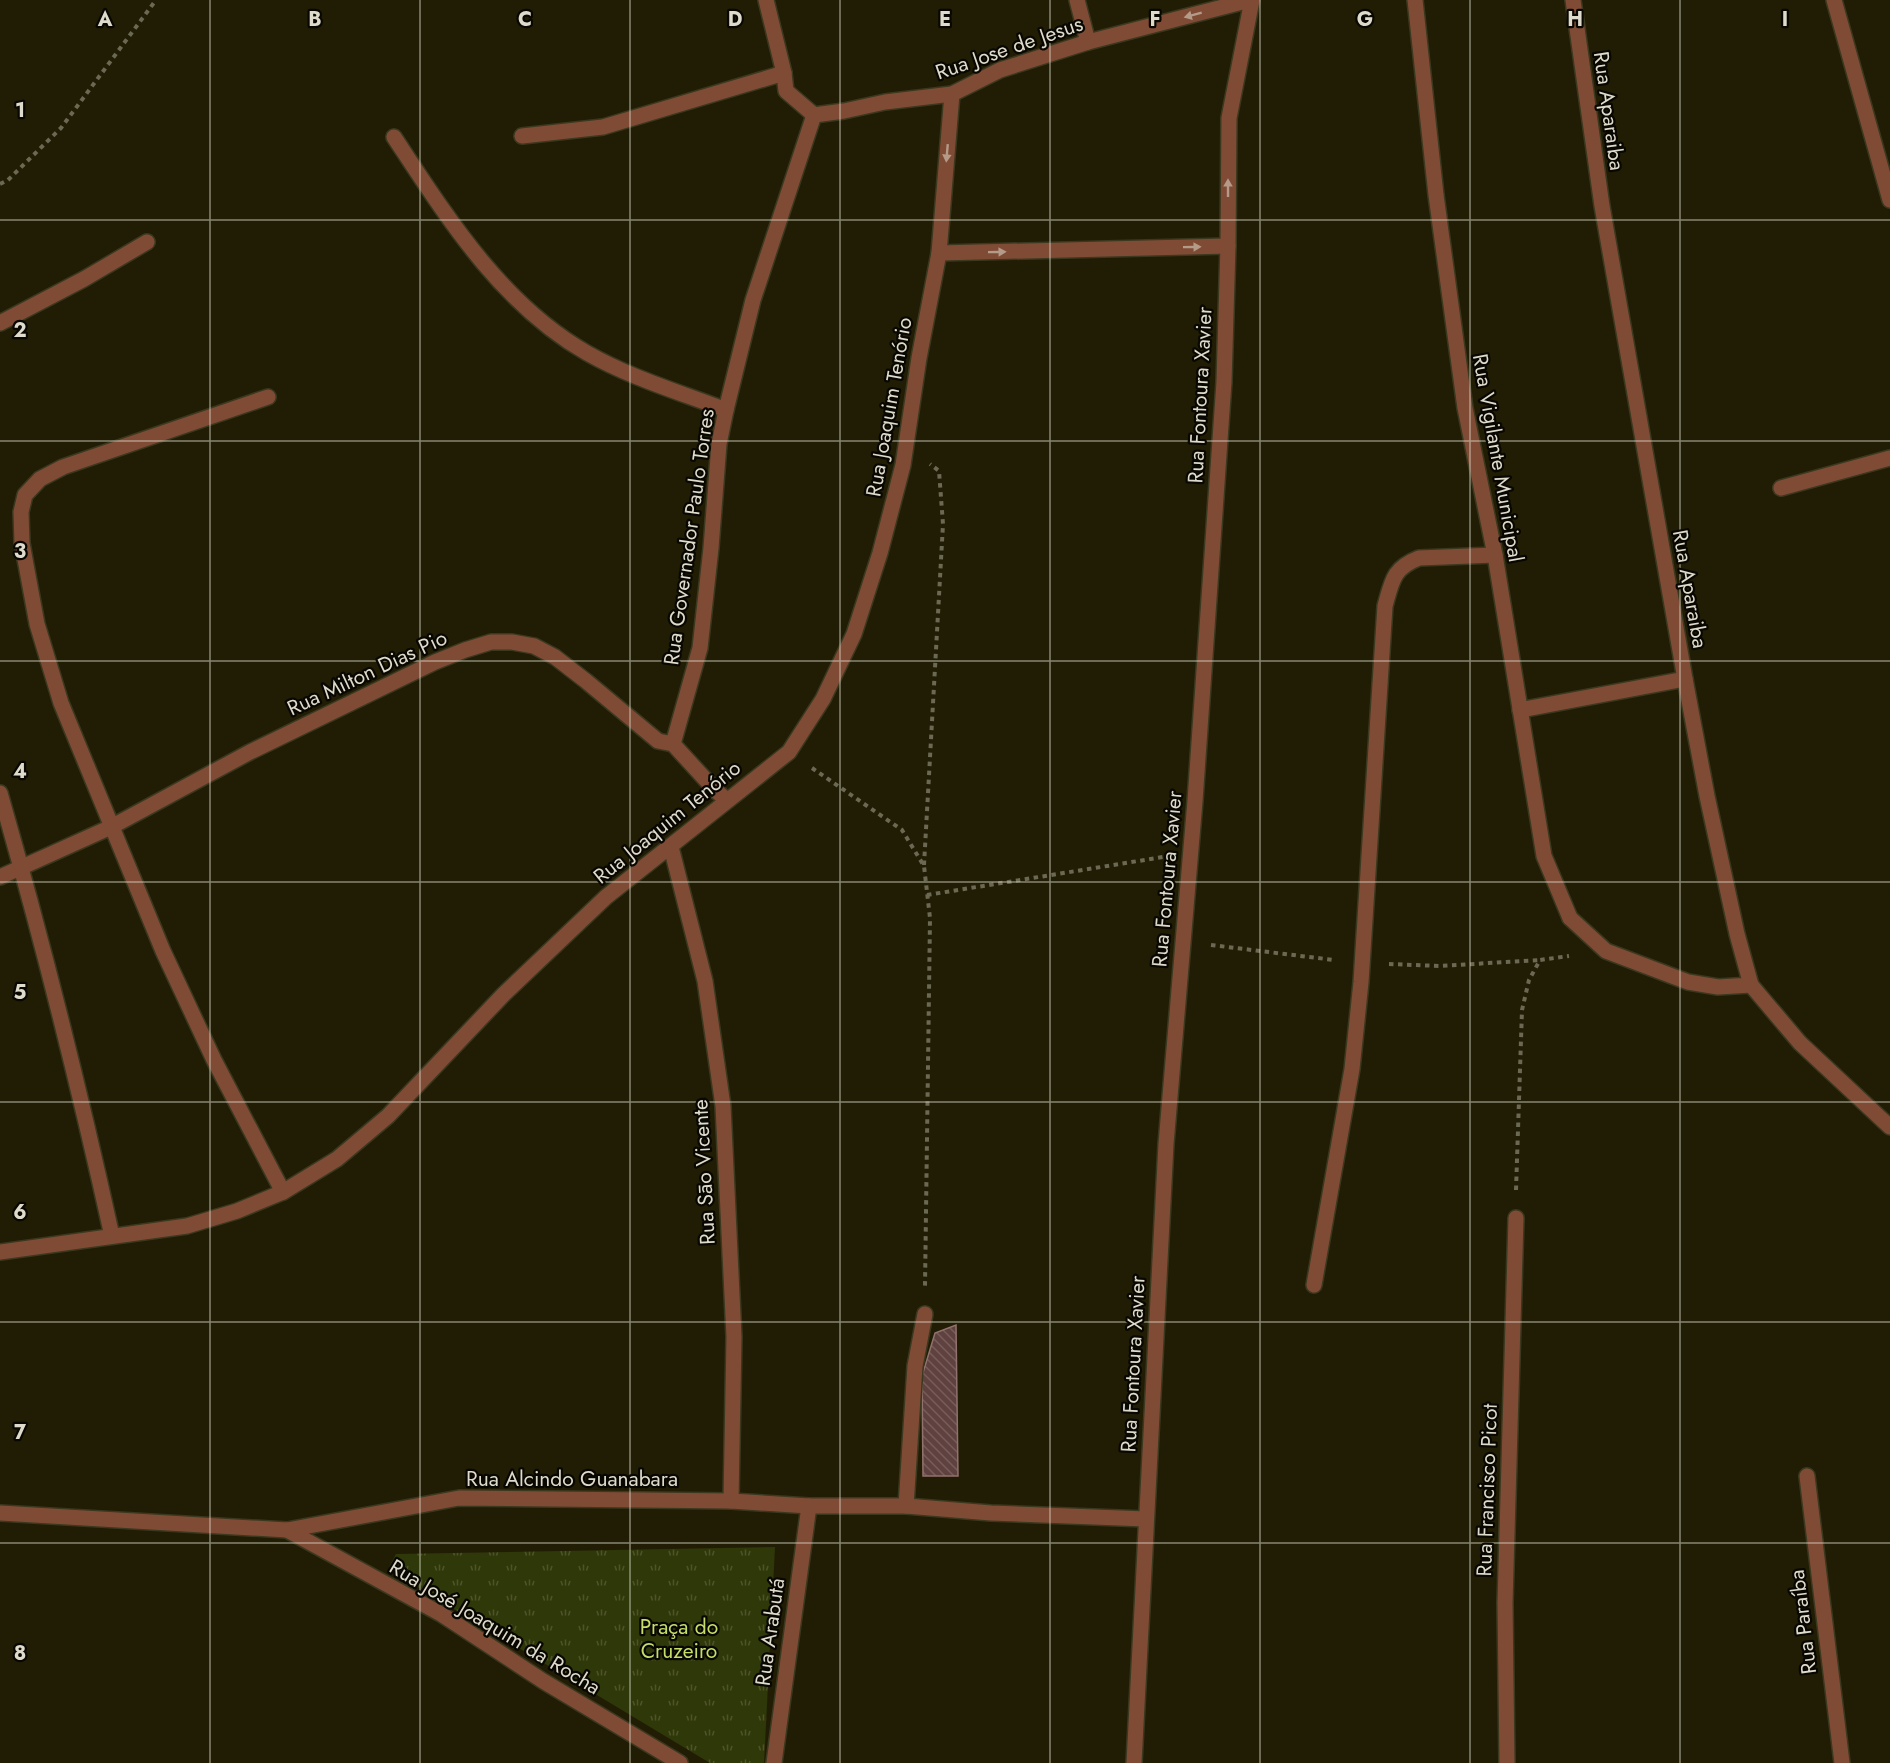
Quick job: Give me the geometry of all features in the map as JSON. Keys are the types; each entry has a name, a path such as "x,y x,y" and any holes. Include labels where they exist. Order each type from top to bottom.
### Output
{"street":[{"path":"766,0 784,73 786,91 814,115"},
{"path":"1077,0 1088,42"},
{"name":"Rua Jose de Jesus","path":"814,115 885,102 952,94 1000,70 1088,42 1251,0"},
{"name":"Rua Fontoura Xavier","path":"1134,1763 1166,1144 1191,852 1224,382 1229,118 1251,0"},
{"name":"Rua Vigilante Municipal","path":"1415,0 1436,195 1465,408 1495,555 1544,856 1570,918 1606,951"},
{"name":"Rua Aparaiba","path":"1573,0 1602,206 1685,679 1707,796 1737,934 1751,985"},
{"path":"1834,0 1890,200"},
{"path":"522,136 603,127 784,73"},
{"name":"Rua Joaquim Tenório","path":"0,1252 187,1226 237,1211 283,1192 337,1159 388,1116 504,994 606,897 789,752 823,699 854,634 880,553 903,465 919,358 939,253 952,94"},
{"name":"Rua Governador Paulo Torres","path":"673,744 700,648 719,444 726,410 753,300 814,115"},
{"path":"394,137 449,219 505,289 549,326 585,352 630,375 726,410"},
{"path":"0,323 84,279 147,242"},
{"path":"939,253 1228,246"},
{"path":"268,397 63,467 40,479 25,495 21,512 22,543 38,624 61,704 163,951 214,1060 283,1192"},
{"path":"1781,488 1890,458"},
{"path":"1314,1285 1352,1069 1362,963 1385,606 1397,570 1408,563 1419,558 1495,555"},
{"name":"Rua Milton Dias Pio","path":"0,877 111,827 261,747 435,662 491,642 512,642 534,646 555,657 658,741 673,744 727,800"},
{"path":"1521,710 1685,679"},
{"path":"0,793 22,869 89,1130 112,1236"},
{"name":"Rua Sāo Vicente","path":"671,847 705,981 723,1106 734,1337 731,1501"},
{"path":"1606,951 1688,981 1718,987 1751,985 1800,1042 1890,1127"},
{"name":"Rua Francisco Picot","path":"1507,1763 1505,1604 1516,1218"},
{"path":"906,1506 915,1366 925,1314"},
{"name":"Rua Paraíba","path":"1807,1476 1842,1763"},
{"name":"Rua Alcindo Guanabara","path":"0,1513 287,1530 459,1498 731,1501 809,1506 906,1506 991,1513 1146,1519"},
{"name":"Rua Arabutá","path":"774,1763 809,1506"},
{"name":"Rua José Joaquim da Rocha","path":"287,1530 441,1614 543,1681 680,1763"}],"path":[{"path":"0,184 16,172 61,128 156,0"},
{"path":"906,444 939,471 943,524 924,866 930,918 925,1314"},
{"path":"789,752 902,830 924,866"},
{"path":"927,895 1191,852"},
{"path":"1183,941 1362,963 1439,966 1540,960 1606,951"},
{"path":"1516,1218 1522,1010 1529,980 1540,960"}],"green space":[{"name":"Praça do Cruzeiro","path":"775,1547 764,1763 710,1763 409,1582 389,1567 396,1554"}],"building":[{"path":"956,1325 958,1476 923,1476 922,1376 935,1333"}]}
